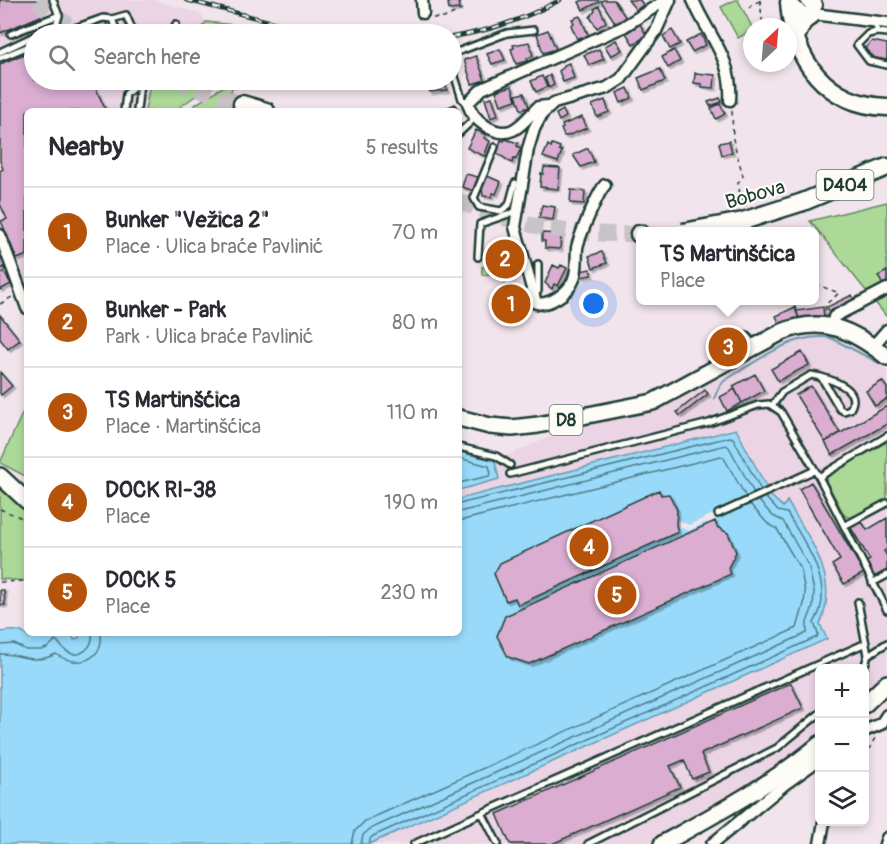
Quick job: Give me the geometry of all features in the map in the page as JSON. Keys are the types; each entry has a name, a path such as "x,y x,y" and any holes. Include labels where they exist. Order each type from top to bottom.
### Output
{"highway":[{"path":"794,1 794,18"},
{"path":"797,35 812,7"},
{"path":"797,43 810,68 828,87 858,103 887,108"},
{"path":"242,104 256,108"},
{"name":"Bobova","path":"707,227 743,221 803,202 887,167"}],"main road":[{"name":"D8","path":"462,419 490,426 512,428 653,402 796,326 830,323 852,333 887,357"},
{"path":"0,476 24,498"},
{"path":"869,700 887,683"},
{"path":"662,844 738,802 815,748"}],"street":[{"path":"422,0 427,15"},
{"path":"668,0 662,21 656,31 621,79 607,87 548,106 538,107 520,125 510,131 487,127 476,117 468,103 482,89 623,27 668,0"},
{"path":"693,0 727,63 731,82 730,100"},
{"path":"794,1 803,12 812,7 880,26"},
{"path":"548,106 534,129 515,207 516,236 532,296 538,304 556,298 573,282 577,246 605,185"},
{"path":"0,235 24,294"},
{"path":"830,323 837,315 887,289"},
{"path":"873,346 887,330"},
{"path":"869,728 884,720"},
{"path":"712,844 815,762"},
{"path":"820,844 823,826"},
{"path":"885,844 887,838"}],"lane":[{"path":"53,0 59,15 56,24"},
{"path":"36,24 59,15"},
{"path":"87,24 104,18 112,20 126,15 130,24"},
{"path":"112,20 114,24"},
{"path":"887,33 880,26 858,45 869,61 887,65"},
{"path":"11,34 24,29"},
{"path":"462,50 507,33 534,30"},
{"path":"0,52 24,41"},
{"path":"0,58 24,48"},
{"path":"124,108 126,94 130,90"},
{"path":"137,108 139,90"},
{"path":"459,90 462,99 468,103"},
{"path":"462,130 476,117"},
{"path":"495,147 474,198 479,207 489,210 501,211 515,207"},
{"path":"515,183 515,207"},
{"path":"478,257 480,224 515,207"},
{"path":"532,296 538,291 538,264"},
{"path":"746,334 756,348"},
{"path":"772,406 779,394 812,375 821,377 844,385 854,402 850,409 844,411 840,409 821,377"},
{"path":"510,474 709,423 758,405 772,406 781,412 819,477 887,610"},
{"path":"819,477 887,436"},
{"path":"462,448 496,456 510,465"},
{"path":"718,514 815,470"},
{"path":"844,526 887,503"},
{"path":"872,583 887,575"},
{"path":"858,602 868,655 865,664"},
{"path":"414,844 866,643"},
{"path":"868,655 887,643"},
{"path":"588,844 777,748 815,715"},
{"path":"482,813 498,844"}],"path":[{"path":"427,15 433,18 444,18 460,10 459,0"},
{"path":"749,8 760,0 762,18"},
{"path":"730,100 733,139 743,176 738,183 747,209"},
{"path":"513,255 512,273 504,286 513,292"},
{"path":"497,274 507,281"},
{"path":"819,286 838,293 825,305 830,323"},
{"path":"0,304 24,294"},
{"path":"0,509 24,519"},
{"path":"0,582 24,581"},
{"path":"869,748 884,720"}],"shaded area":[{"path":"0,0 154,0 201,14 206,22 204,24 24,24 24,90 149,90 146,108 24,108 24,282 16,264 0,272"},
{"path":"824,332 840,337 875,360 887,371 887,672 869,690 869,664 815,664 815,739 799,753 735,796 647,844 369,844 827,639 820,624 826,610 787,502 783,507 771,496 736,429 462,498 462,489 499,479 495,461 588,420 656,407 799,334"}],"green space":[{"path":"738,0 747,18 743,18 743,35 738,38 721,7"},
{"path":"149,90 204,90 178,108 146,108"},
{"path":"218,90 232,90 222,108 193,108"},
{"path":"887,202 887,317 819,232 819,227 815,227 810,221"},
{"path":"513,245 512,273 482,275 482,267 499,265 496,253 502,248"},
{"path":"24,409 24,475 0,463"},
{"path":"887,442 887,499 853,518 845,516 826,481 830,473"},
{"path":"0,488 24,508 24,581 0,579"}],"water":[{"path":"736,429 771,496 783,507 787,501 820,560 827,591 826,607 820,624 827,639 369,844 0,844 0,632 16,631 29,637 73,636 74,640 79,636 462,636 462,498"},
{"path":"462,453 495,461 499,479 462,489"}],"pier":[{"path":"767,489 771,496 716,518 715,521 707,524 707,522 688,531 676,525 676,519 689,525"}],"building":[{"path":"0,0 37,0 43,15 0,33"},
{"path":"458,0 459,9 449,10 448,2"},
{"path":"598,0 599,2 583,10 579,2"},
{"path":"614,0 626,18 616,24 601,1"},
{"path":"628,0 640,0 643,5 636,10"},
{"path":"599,6 606,22 597,28 590,17 594,9"},
{"path":"580,16 589,37 582,40 581,37 577,39 571,25 574,23 572,19"},
{"path":"640,24 647,36 633,44 626,33"},
{"path":"548,30 556,49 543,53 537,34"},
{"path":"672,30 680,44 670,49 663,36"},
{"path":"701,34 706,45 692,52 686,42"},
{"path":"616,40 622,50 611,56 605,46"},
{"path":"872,41 887,44 887,60 875,58 865,48"},
{"path":"529,42 533,56 527,58 528,61 516,64 511,49 514,48 513,45"},
{"path":"500,49 505,60 492,64 487,54"},
{"path":"599,49 604,59 589,65 584,55"},
{"path":"674,50 680,61 668,68 662,57"},
{"path":"24,54 24,90 97,90 105,108 24,108 24,256 17,259 1,221 7,219 0,204 0,171 3,169 0,161 0,64"},
{"path":"476,56 485,80 472,84 464,60"},
{"path":"569,63 574,78 563,82 559,71"},
{"path":"660,69 665,81 643,90 638,78"},
{"path":"695,73 715,75 714,88 702,87 702,84 694,83"},
{"path":"550,75 554,85 549,88 545,78"},
{"path":"542,76 547,87 536,92 531,81"},
{"path":"512,86 516,100 501,105 496,91"},
{"path":"628,88 632,98 621,103 617,93"},
{"path":"524,93 529,107 521,110 516,95"},
{"path":"492,97 498,115 491,118 485,99"},
{"path":"720,98 722,102 710,106 708,102"},
{"path":"605,100 609,112 597,117 592,105"},
{"path":"720,104 725,114 716,119 711,108"},
{"path":"563,110 566,117 559,121 556,114"},
{"path":"582,117 587,128 564,136 562,125"},
{"path":"476,130 486,135 484,138 490,141 484,156 467,148"},
{"path":"501,140 518,143 517,146 521,148 512,163 497,153"},
{"path":"729,141 732,152 722,155 719,143"},
{"path":"552,144 560,147 559,150 562,151 558,162 543,157 548,145 551,147"},
{"path":"588,148 594,162 581,167 573,155"},
{"path":"544,167 560,168 558,189 540,187"},
{"path":"466,174 478,177 474,191 462,187"},
{"path":"485,175 501,182 496,194 493,193 491,197 483,196 482,188 480,188"},
{"path":"571,190 585,191 584,204 570,203"},
{"path":"542,205 555,207 553,220 539,218"},
{"path":"542,233 561,234 560,249 545,248"},
{"path":"0,241 10,265 0,269"},
{"path":"602,252 607,263 593,268 589,256"},
{"path":"553,265 567,268 558,286 554,284 552,289 545,283"},
{"path":"590,269 592,275 581,277 580,271"},
{"path":"887,271 887,283 883,285 878,276"},
{"path":"4,272 11,284 0,290 0,274"},
{"path":"513,292 524,294 524,296 520,297 510,317 503,313 500,314 498,312 502,311"},
{"path":"852,295 856,303 830,314 827,307"},
{"path":"795,307 800,321 782,329 776,316"},
{"path":"823,307 824,318 800,321 796,311"},
{"path":"0,315 20,340 8,349 0,339"},
{"path":"740,336 745,344 716,359 712,351"},
{"path":"802,352 809,365 778,381 771,369"},
{"path":"0,372 12,386 1,395 0,393"},
{"path":"755,374 764,391 742,403 733,386"},
{"path":"882,381 887,388 887,399 875,406 866,391"},
{"path":"811,386 840,433 825,442 796,395"},
{"path":"735,389 742,403 727,411 720,397"},
{"path":"705,390 708,394 680,416 677,412"},
{"path":"887,406 887,424 832,455 825,442"},
{"path":"811,482 864,573 844,584 832,565 840,560 799,489"},
{"path":"659,490 661,495 669,494 677,510 678,532 518,605 515,598 506,601 494,574 500,563"},
{"path":"887,518 887,549 884,551 887,556 887,570 874,577 865,562 870,560 851,528 862,522 867,530"},
{"path":"715,521 717,527 728,533 736,552 728,568 731,574 529,664 508,657 497,636 505,616"},
{"path":"0,590 4,590 5,605 0,605"},
{"path":"791,683 803,708 701,754 709,772 692,779 684,760 670,766 680,787 552,844 510,844 497,814"}],"waterway":[{"path":"714,399 724,381 775,350 803,339 831,338 881,364 883,362"}],"tunnel":[{"path":"37,0 68,24"},
{"path":"202,90 242,104"},
{"path":"462,202 525,224 591,233 636,234"}],"railway":[{"path":"186,0 280,24"},
{"path":"462,35 508,23 560,0"}],"place":[{"name":"Bunker - Park","path":"505,259"},
{"name":"Bunker \"Vežica 2\"","path":"511,304"},
{"name":"TS Martinšćica","path":"728,347"},
{"name":"DOCK RI-38","path":"589,547"},
{"name":"DOCK 5","path":"617,595"}]}
